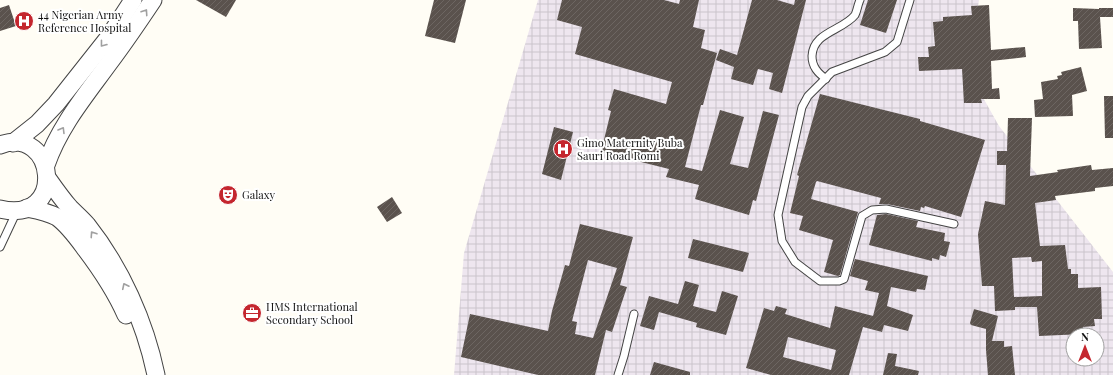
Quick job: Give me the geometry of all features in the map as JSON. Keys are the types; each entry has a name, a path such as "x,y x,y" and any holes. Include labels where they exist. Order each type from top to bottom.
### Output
{"street":[{"path":"7,144 37,124 56,104 109,37 133,0"},
{"path":"24,209 35,203 42,196 46,188 47,172 52,146 73,112 123,45 153,0"},
{"path":"7,144 22,144 33,149 42,157 47,172 70,207 87,225 115,267 144,330 156,375"},
{"path":"0,209 10,211 24,209 39,210 56,217 72,232 101,269 120,302 133,333 144,375"}],"lane":[{"path":"826,78 816,72 812,60 812,50 818,40 848,21 856,14 860,0"},
{"path":"910,0 897,42 886,52 832,72 808,96 802,107 778,215 782,241 795,262 820,281 839,281 844,279 862,216 872,210 886,209 954,224"},
{"path":"0,247 15,215 24,209"},
{"path":"618,375 634,314"}],"shaded area":[{"path":"538,0 979,0 968,71 999,126 1113,272 1113,375 454,375 464,253"}],"building":[{"path":"196,0 236,0 226,17"},
{"path":"434,0 466,0 455,43 425,36"},
{"path":"562,0 664,0 679,4 680,0 699,0 693,27 705,30 701,48 717,53 703,105 701,105 685,167 702,171 720,110 744,117 730,164 748,168 763,111 779,115 756,201 753,200 749,215 695,199 699,185 666,177 669,169 601,152 611,111 608,110 614,89 666,104 672,82 575,54 582,27 557,20"},
{"path":"752,0 777,0 794,5 795,0 806,0 782,93 769,89 773,73 758,69 753,85 731,79 734,67 716,60 720,49 737,55"},
{"path":"868,0 897,0 886,33 860,25"},
{"path":"9,5 16,26 0,31 0,8"},
{"path":"989,5 991,50 1025,47 1026,57 991,61 992,89 999,88 1000,99 981,99 982,103 964,103 962,69 919,71 918,57 929,57 928,47 935,46 933,22 943,21 943,17 972,15 971,6"},
{"path":"1073,8 1113,8 1113,17 1100,17 1102,48 1079,49 1078,21 1073,21"},
{"path":"1081,67 1087,91 1072,95 1073,116 1035,117 1034,100 1043,99 1041,82 1058,79 1057,76 1062,75 1061,72"},
{"path":"820,94 920,119 920,121 985,140 961,217 925,206 924,208 921,207 920,211 887,204 879,204 881,198 817,181 811,199 858,212 840,275 838,276 824,272 833,240 799,230 803,216 790,213 799,176 797,175"},
{"path":"1104,96 1113,96 1113,138 1105,138"},
{"path":"1008,118 1032,118 1030,176 1091,165 1092,170 1113,168 1113,186 1095,188 1095,191 1055,196 1056,200 1035,203 1040,246 1065,245 1068,269 1071,269 1071,274 1078,274 1078,288 1101,287 1102,319 1094,319 1095,326 1065,327 1065,335 1039,336 1037,307 1015,307 1015,310 995,311 994,286 982,286 978,234 985,201 1005,205 1006,165 997,165 997,151 1007,151","holes":["1031,257 1032,262 1042,261 1042,296 1014,297 1012,258"]},
{"path":"554,127 573,132 561,180 542,174"},
{"path":"392,197 402,213 387,222 377,207"},
{"path":"886,214 918,221 916,227 945,233 944,241 950,242 946,257 940,255 939,260 932,258 932,261 869,245 877,215"},
{"path":"580,224 633,237 620,285 627,287 612,332 606,330 595,375 538,375 461,357 470,314 548,331 565,265 569,266","holes":["588,260 617,268 593,338 575,334 577,322 572,321"]},
{"path":"693,239 749,253 743,272 688,258"},
{"path":"855,259 928,276 925,290 917,289 916,292 891,287 887,306 913,315 908,331 884,325 882,332 863,327 849,375 771,375 746,368 764,308 774,311 776,306 787,309 785,314 830,328 835,306 873,316 879,293 865,290 868,281 850,276","holes":["788,337 836,350 831,370 783,357"]},
{"path":"685,281 699,285 693,306 716,312 722,291 738,296 726,335 696,327 697,323 659,312 654,330 640,326 649,296 678,304"},
{"path":"974,309 998,316 992,341 1004,341 1004,347 1012,346 1015,375 988,375 986,329 971,325 970,323"},
{"path":"888,353 897,354 895,366 919,371 918,375 883,375"},
{"path":"654,362 690,372 690,375 650,375"}],"place":[{"name":"44 Nigerian Army Reference Hospital","path":"24,21"},
{"name":"Gimo Maternity Buba Sauri Road Romi","path":"563,149"},
{"name":"Galaxy","path":"228,195"},
{"name":"HMS International Secondary School","path":"252,313"}]}
